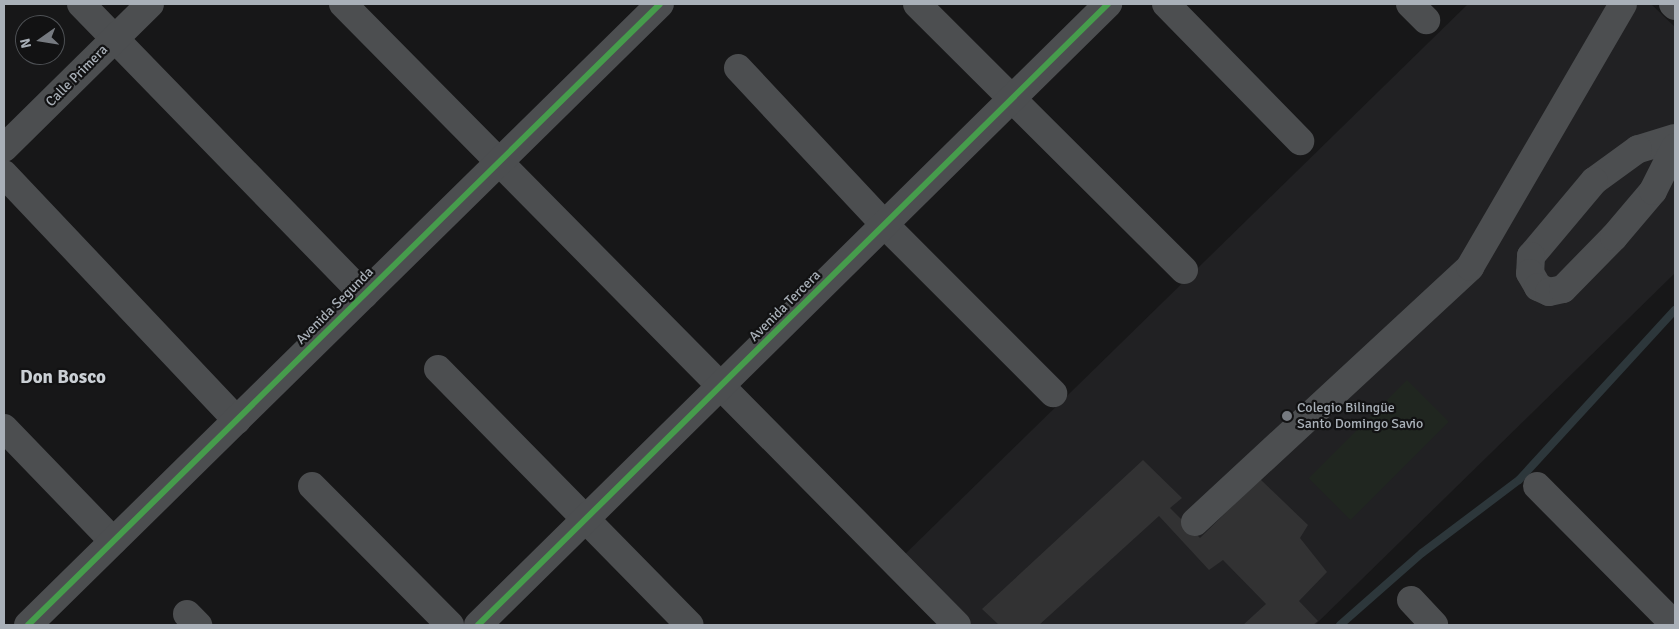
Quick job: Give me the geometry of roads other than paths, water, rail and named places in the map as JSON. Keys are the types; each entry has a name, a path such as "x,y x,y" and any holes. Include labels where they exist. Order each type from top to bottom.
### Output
{"street":[{"path":"81,4 364,295"},
{"name":"Calle Primera","path":"4,148 150,4"},
{"path":"343,4 501,160 721,387 954,622"},
{"name":"Avenida Segunda","path":"28,625 660,4"},
{"path":"917,4 1010,101 1184,270"},
{"name":"Avenida Tercera","path":"478,625 1108,4"},
{"path":"1166,4 1300,142"},
{"path":"1195,522 1470,266 1623,4"},
{"path":"738,68 885,225 1053,392"},
{"path":"1675,138 1638,148 1594,181 1531,256 1530,273 1538,287 1549,292 1563,289 1608,244 1653,191 1675,147"},
{"path":"4,174 237,420"},
{"path":"438,369 690,625"},
{"path":"4,428 113,541"},
{"path":"312,486 450,625"},
{"path":"1537,486 1675,625"},
{"path":"1411,600 1434,625"}],"waterway":[{"path":"1340,625 1422,553 1519,480 1675,310"}],"place":[{"name":"Colegio Bilingüe Santo Domingo Savio","path":"1287,416"}],"district":[{"name":"Don Bosco","path":"63,378"}]}
